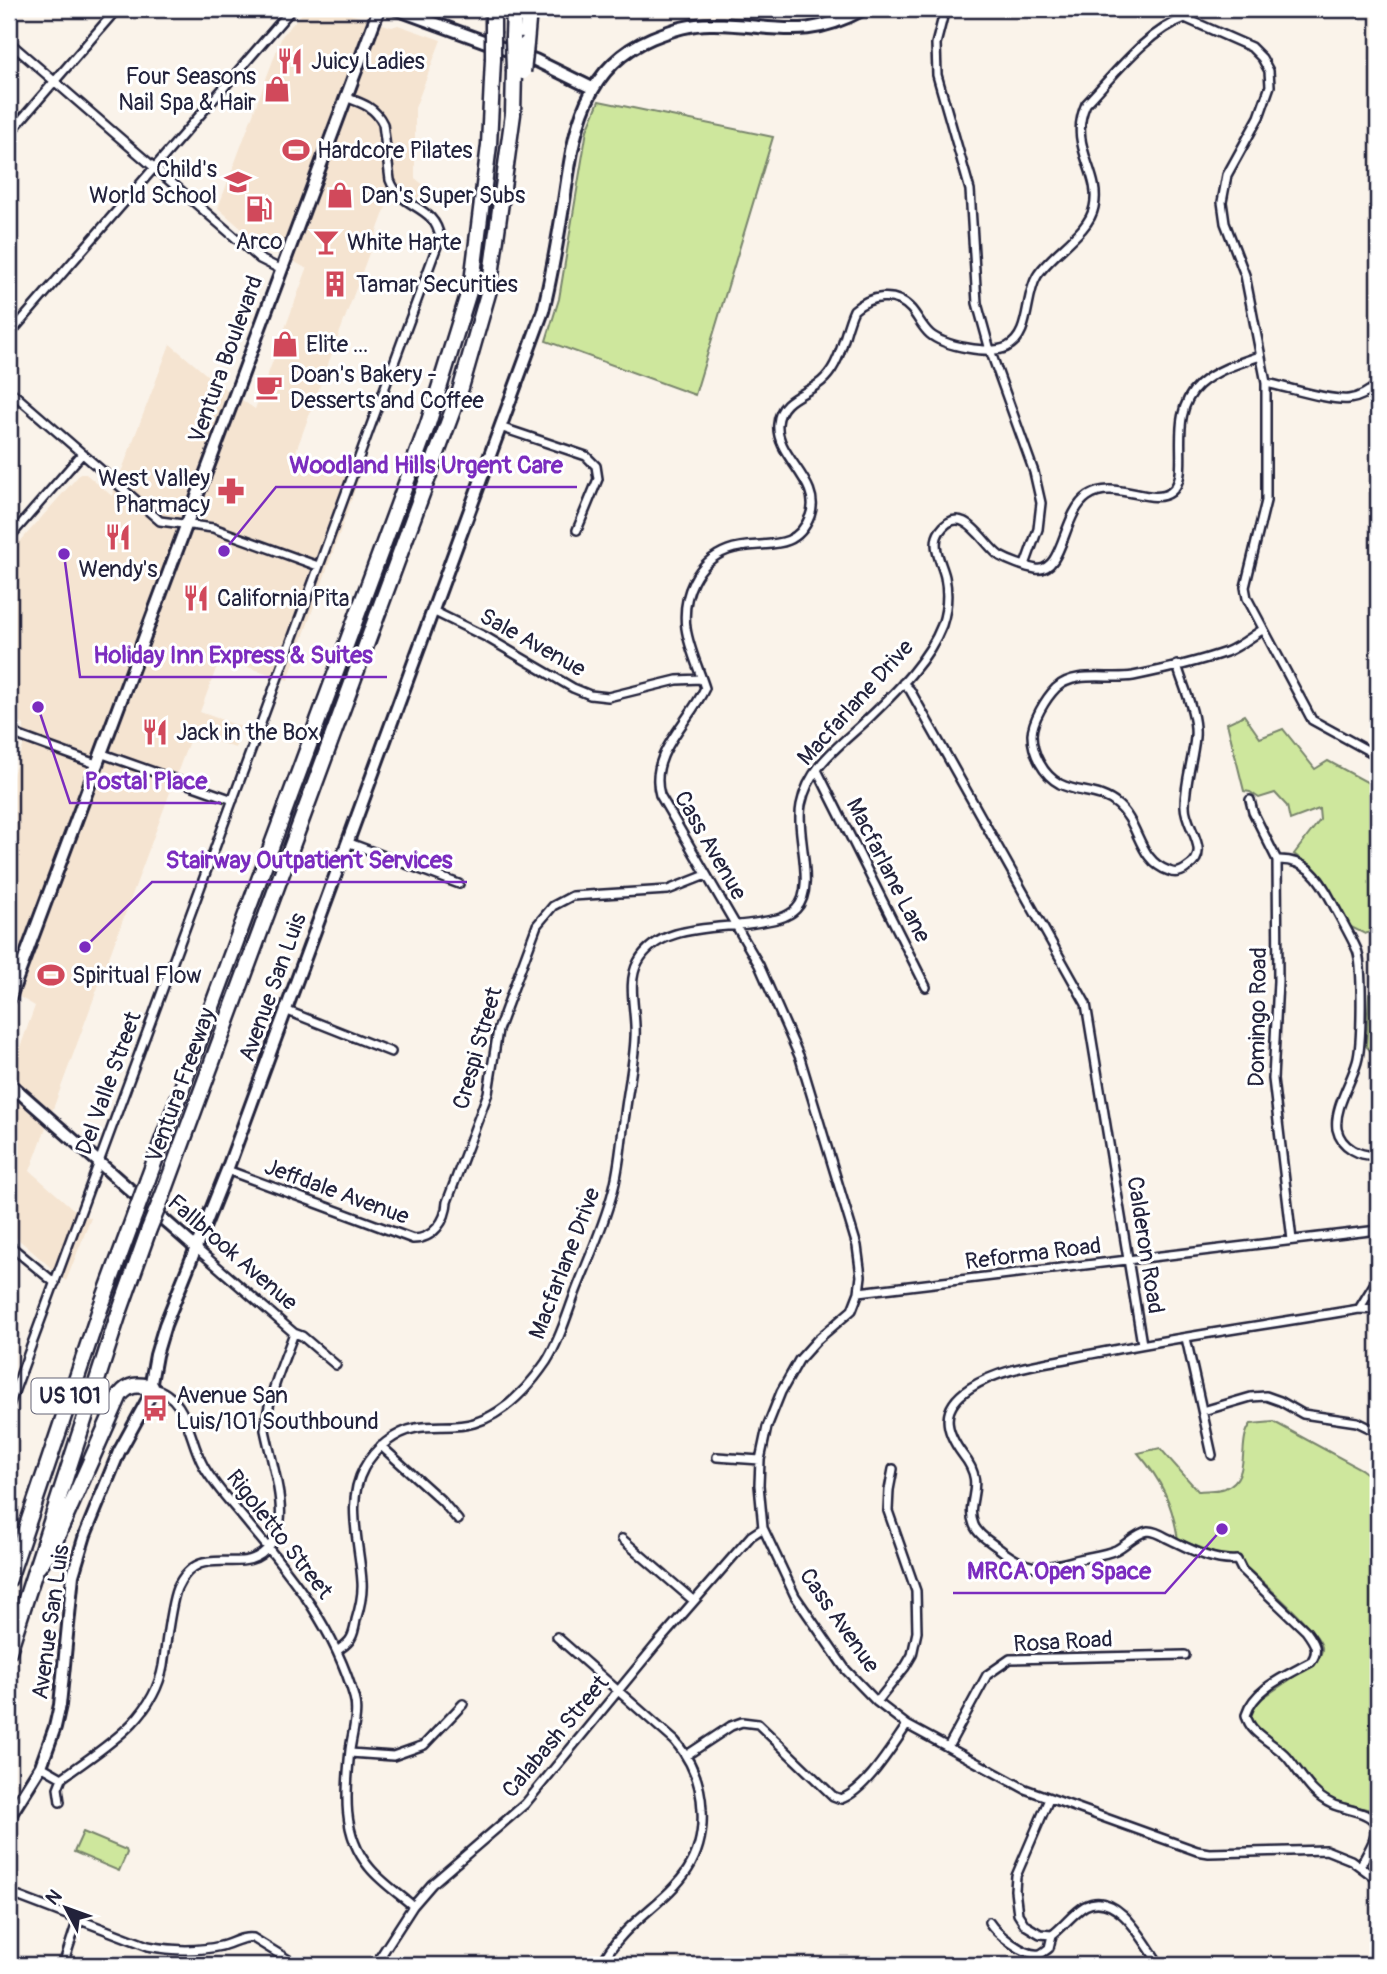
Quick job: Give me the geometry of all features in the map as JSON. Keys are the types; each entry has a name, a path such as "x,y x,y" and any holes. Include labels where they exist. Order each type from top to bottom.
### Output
{"highway":[{"name":"Ventura Freeway","path":"9,1579 100,1309 428,424 460,321 472,282 482,213 489,145 493,9"},
{"name":"Ventura Freeway","path":"9,1651 149,1229 460,391 489,290 518,71 520,40 514,9"},
{"path":"520,40 529,9"},
{"path":"32,1576 52,1548 120,1395 126,1388 134,1385 151,1387"}],"street":[{"path":"9,134 117,9"},
{"path":"9,335 292,9"},
{"name":"Ventura Boulevard","path":"9,1000 379,9"},
{"path":"396,9 535,60 592,88"},
{"name":"Avenue San Luis","path":"9,1817 41,1766 55,1727 78,1554 119,1452 141,1413 151,1387 160,1339 227,1170 543,311 552,274 574,133 592,88 621,57 645,41 670,30 713,24 800,30 826,26 864,9"},
{"path":"945,9 936,44 937,75 970,190 976,303 1034,472 1041,503 1038,529 1024,565 1039,570 1049,568 1055,561 1067,524 1088,495 1110,488 1165,496 1174,491 1180,480 1181,416 1188,398 1201,383 1228,366 1260,356"},
{"path":"1185,18 1187,9"},
{"path":"990,350 1007,347 1017,339 1025,324 1028,296 1033,282 1042,268 1088,222 1094,208 1095,194 1079,133 1080,118 1086,104 1154,34 1169,23 1185,18 1251,47 1262,58 1269,71 1270,86 1259,117 1227,174 1222,202 1225,223 1245,275 1266,383 1266,501 1245,587 1262,630 1312,720 1378,756"},
{"path":"9,42 260,259 280,269"},
{"name":"Del Valle Street","path":"9,1406 440,238 433,219 425,211 404,201 393,189 380,118 367,106 344,97"},
{"name":"Cass Avenue","path":"990,350 940,341 925,329 910,308 895,298 878,297 861,304 854,310 834,366 827,377 791,400 784,406 779,417 780,439 809,489 813,501 805,526 780,545 741,547 719,555 699,572 686,598 686,631 705,688 660,759 657,785 660,795 759,965 800,1058 857,1246 861,1276 859,1292 852,1310 817,1340 799,1360 767,1427 760,1460 759,1485 764,1528 794,1597 846,1670 877,1702 907,1725 1049,1799 1197,1851 1326,1850 1361,1865 1378,1880"},
{"path":"1266,383 1338,399 1350,399 1368,392 1378,384"},
{"path":"9,390 155,518 164,523 214,528 318,566"},
{"path":"500,426 586,456 596,466 598,479 577,530"},
{"path":"9,538 82,454"},
{"name":"Macfarlane Drive","path":"337,1651 351,1638 362,1598 354,1502 357,1484 365,1466 381,1446 394,1436 415,1428 473,1423 496,1414 526,1388 548,1359 562,1329 615,1185 635,1037 633,982 636,966 648,947 663,936 783,918 795,911 804,898 799,824 801,804 807,786 830,753 870,718 903,683 930,648 942,626 946,609 944,573 936,540 943,527 957,521 972,526 997,554 1024,565"},
{"name":"Sale Avenue","path":"433,611 486,636 573,688 590,695 619,695 677,680 700,679"},
{"path":"1177,665 1195,734 1184,805 1186,819 1199,843 1194,863 1183,871 1171,873 1160,867 1141,846 1128,815 1108,797 1069,788 1046,773 1036,755 1033,727 1047,700 1061,684 1074,678 1131,676 1177,665 1227,651 1262,630"},
{"name":"Calderon Road","path":"903,683 910,690 1086,1004 1142,1343 1009,1371 982,1381 957,1400 950,1412 947,1426 951,1439 971,1465 975,1475 972,1516 974,1525 980,1534 1013,1560 1038,1568 1107,1553 1148,1531 1202,1554 1227,1561 1237,1560 1242,1570 1306,1631 1317,1650 1311,1662 1264,1690 1248,1708 1245,1715 1247,1723 1287,1757 1305,1782 1322,1799 1371,1818 1376,1825 1374,1838 1361,1865"},
{"path":"9,730 96,764"},
{"path":"100,752 233,800"},
{"name":"Macfarlane Lane","path":"817,769 926,987"},
{"name":"Domingo Road","path":"1250,800 1253,812 1277,860 1278,981 1273,1079 1292,1240"},
{"path":"347,842 460,884"},
{"path":"1277,860 1292,860 1309,867 1326,891 1358,952 1361,972 1358,1059 1338,1116 1338,1130 1341,1139 1351,1150 1364,1156 1378,1154"},
{"name":"Crespi Street","path":"433,1232 446,1213 447,1202 488,1093 498,1030 537,925 553,906 572,896 668,890 706,875"},
{"path":"285,1010 391,1052"},
{"name":"Fallbrook Avenue","path":"9,1083 293,1333 302,1336 336,1365"},
{"name":"Jeffdale Avenue","path":"227,1170 413,1239 422,1239 433,1232"},
{"name":"Reforma Road","path":"859,1292 1378,1230"},
{"path":"9,1245 55,1283"},
{"path":"1359,1309 1378,1279"},
{"path":"1142,1343 1359,1309 1378,1310"},
{"path":"60,1802 58,1788 62,1778 122,1733 137,1720 150,1702 161,1675 176,1589 184,1576 197,1564 213,1560 255,1560 269,1548 279,1529 281,1517 265,1430 270,1401 293,1333"},
{"path":"1186,1338 1212,1455"},
{"name":"Rigoletto Street","path":"151,1387 162,1390 179,1405 204,1467 321,1618 337,1651 356,1704 346,1802 350,1830 361,1857 370,1870 413,1906"},
{"path":"1203,1411 1251,1397 1266,1396 1303,1414 1357,1422 1378,1432"},
{"path":"381,1446 442,1501 458,1520"},
{"path":"717,1457 760,1460"},
{"path":"877,1702 912,1655 917,1632 916,1591 888,1511 893,1469"},
{"name":"Calabash Street","path":"375,1965 413,1906 432,1884 525,1804 694,1601 751,1536 764,1528"},
{"path":"622,1539 694,1601"},
{"path":"557,1637 667,1732 687,1755 695,1772 702,1802 701,1844 690,1867 675,1888 622,1933 601,1965"},
{"name":"Rosa Road","path":"948,1747 987,1675 1010,1659 1185,1655"},
{"path":"350,1753 393,1756 424,1745 463,1704"},
{"path":"687,1755 742,1721 758,1724 833,1796 841,1799 850,1796 879,1765 907,1725"},
{"path":"41,1766 62,1778"},
{"path":"1049,1799 1016,1876 1015,1890 1018,1914 1025,1925 1040,1934 1052,1935"},
{"path":"9,1893 148,1946 196,1951 247,1937 297,1965"},
{"path":"989,1922 1000,1936 1039,1954 1049,1948 1052,1935 1086,1905 1109,1905 1117,1909 1130,1923 1160,1965"},
{"path":"63,1965 78,1919"},
{"path":"1228,1965 1242,1965"}],"shaded area":[{"path":"306,9 346,9 350,14 392,27 398,25 441,40 415,108 415,178 426,187 424,200 414,197 389,199 296,451 359,478 288,680 220,658 200,712 242,727 235,748 192,733 30,1171 72,1208 91,1218 66,1281 9,1231 9,1078 35,1006 9,991 9,784 23,747 24,725 9,717 9,554 80,474 86,474 112,496 170,344 214,381 255,409 307,269 264,244 260,245 218,208 282,36"}],"green space":[{"path":"599,101 773,137 695,395 546,341 559,299 587,130"},
{"path":"1244,715 1260,738 1283,729 1315,769 1328,761 1378,788 1378,929 1365,934 1349,926 1323,877 1294,854 1320,820 1319,809 1290,820 1287,806 1275,793 1259,798 1244,791 1227,723"},
{"path":"1369,994 1378,995 1378,1059 1366,1046"},
{"path":"1274,1422 1361,1469 1378,1482 1378,1812 1336,1801 1317,1790 1289,1755 1250,1723 1250,1712 1261,1699 1316,1662 1322,1647 1310,1629 1244,1565 1239,1556 1219,1555 1178,1539 1165,1493 1138,1453 1160,1448 1198,1491 1222,1489 1234,1483 1239,1476 1247,1431 1251,1424"},
{"path":"83,1832 126,1850 119,1871 74,1852"}],"place":[{"name":"Juicy Ladies","path":"290,61"},
{"name":"Four Seasons Nail Spa & Hair","path":"277,89"},
{"name":"Hardcore Pilates","path":"296,150"},
{"name":"Child's World School","path":"238,182"},
{"name":"Dan's Super Subs","path":"340,195"},
{"name":"Arco","path":"259,209"},
{"name":"White Harte","path":"326,242"},
{"name":"Tamar Securities","path":"335,284"},
{"name":"Elite ...","path":"285,344"},
{"name":"Doan's Bakery - Desserts and Coffee","path":"269,387"},
{"name":"West Valley Pharmacy","path":"231,491"},
{"name":"Wendy's","path":"118,537"},
{"name":"Woodland Hills Urgent Care","path":"224,551"},
{"name":"Holiday Inn Express & Suites","path":"64,554"},
{"name":"California Pita","path":"196,598"},
{"name":"Postal Place","path":"38,707"},
{"name":"Jack in the Box","path":"155,732"},
{"name":"Stairway Outpatient Services","path":"85,947"},
{"name":"Spiritual Flow","path":"51,975"},
{"name":"Avenue San Luis/101 Southbound","path":"155,1408"},
{"name":"MRCA Open Space","path":"1222,1529"}]}
